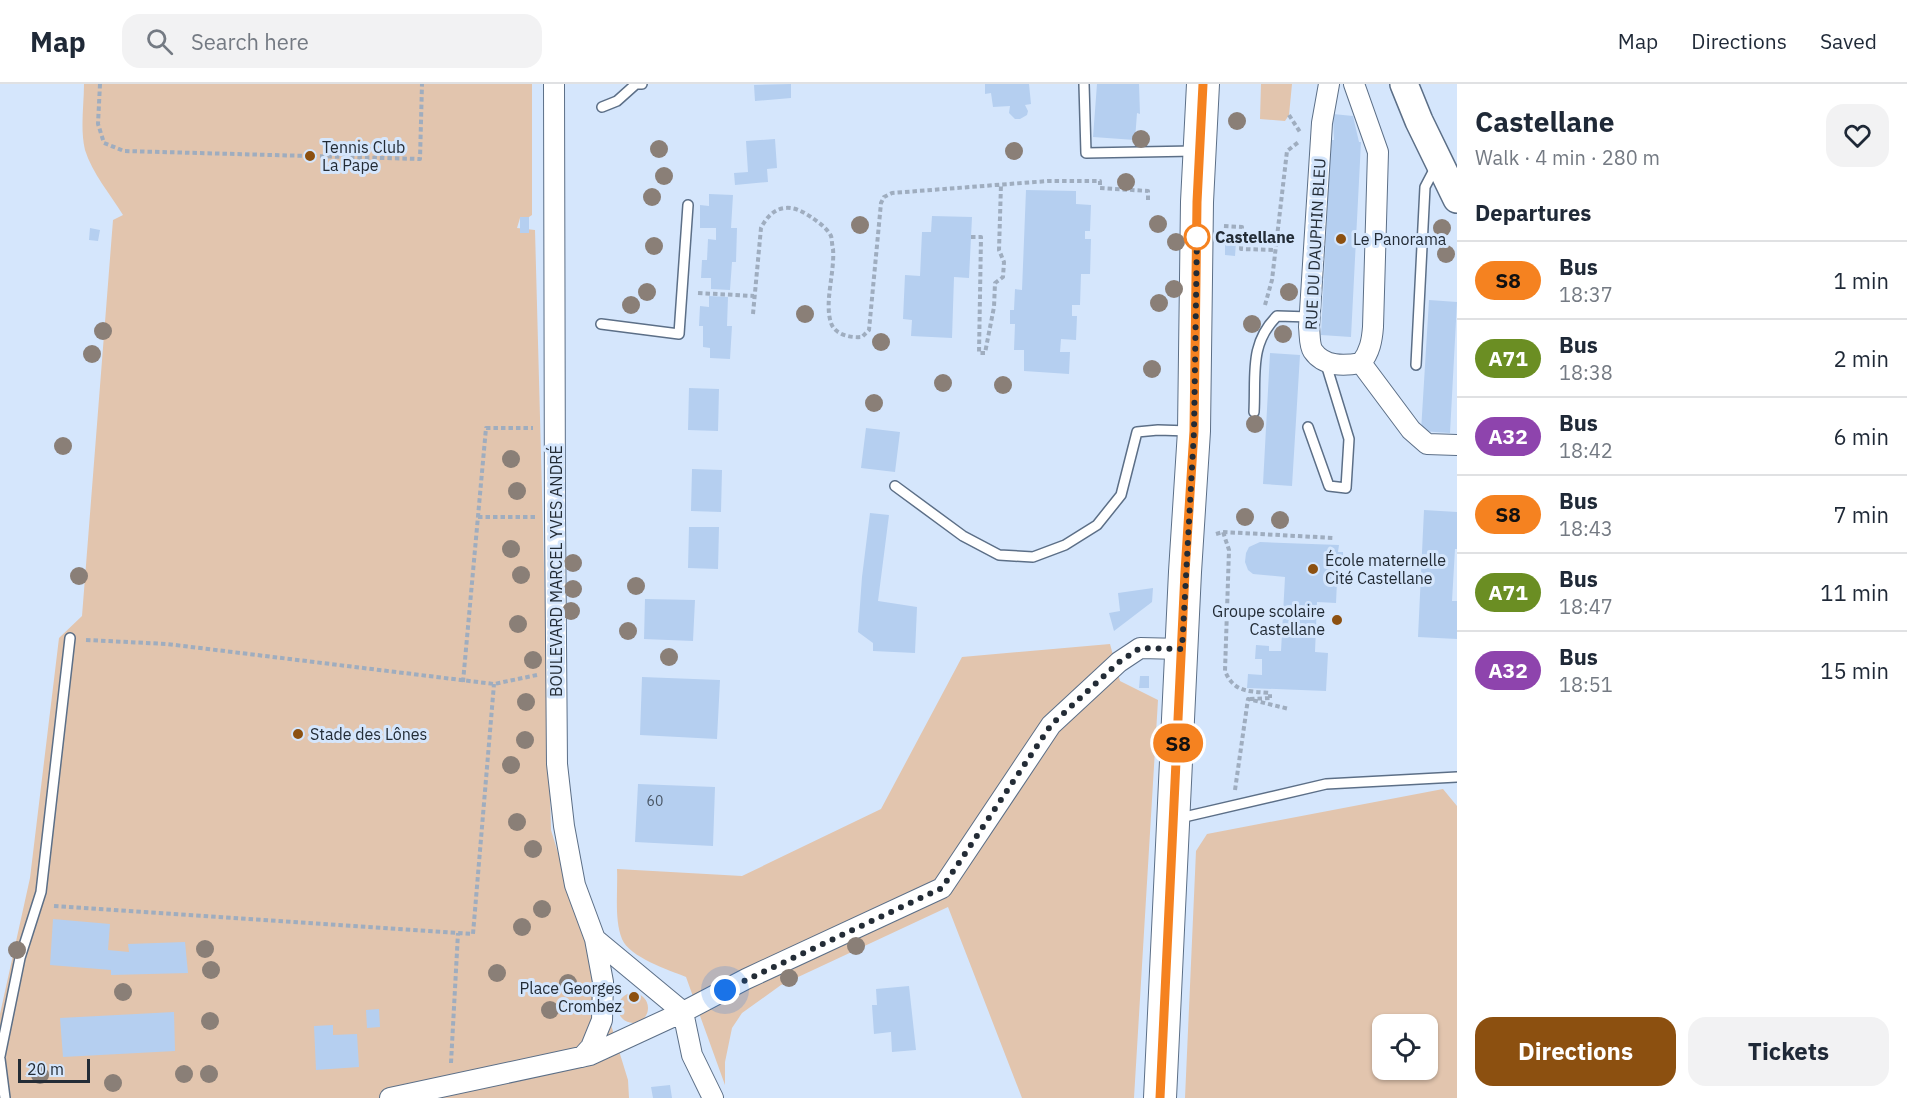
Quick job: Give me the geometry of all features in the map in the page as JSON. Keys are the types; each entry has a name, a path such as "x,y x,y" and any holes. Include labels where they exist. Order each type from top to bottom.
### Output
{"main road":[{"path":"1160,1098 1194,431 1203,84"}],"street":[{"name":"BOULEVARD MARCEL YVES ANDRÉ","path":"554,84 557,764 564,826 575,885 595,939 603,982 602,1020 591,1047 582,1057"},
{"name":"RUE DU DAUPHIN BLEU","path":"1324,362 1312,350 1310,317 1322,123 1329,84"},
{"path":"1324,362 1338,365 1361,363 1367,356 1372,335 1378,152 1354,84"},
{"path":"1404,84 1419,121 1457,199"},
{"path":"1361,363 1411,430 1427,444 1457,445"},
{"path":"390,1098 432,1094 582,1057 611,1046 746,979 942,888 1051,725 1119,662 1140,648 1182,649"},
{"path":"595,939 682,1011 692,1055 713,1098"}],"lane":[{"path":"602,107 617,101 636,84 642,84"},
{"path":"1084,84 1086,153 1200,151"},
{"path":"1416,365 1425,187 1438,161"},
{"path":"601,324 679,334 688,205"},
{"path":"1254,412 1256,349 1265,328 1277,316 1310,317"},
{"path":"1308,427 1329,486 1346,488 1349,439 1324,362"},
{"path":"895,486 963,536 999,555 1033,557 1065,545 1097,525 1121,495 1137,432 1194,431"},
{"path":"5,1098 0,1058 20,958 40,892 70,638"},
{"path":"1174,819 1326,784 1457,777"}],"path":[{"path":"100,84 98,124 104,143 124,151 420,159 422,84"},
{"path":"1265,328 1264,309 1272,280 1287,151 1303,138 1289,115"},
{"path":"753,314 761,228 766,219 785,208 801,210 819,223 831,236 834,260 830,311 832,324 836,330 852,338 862,337 869,330 881,203 885,197 900,192 1001,184 1100,181 1100,189 1148,191 1148,203"},
{"path":"971,237 981,237 979,353 986,353 994,307 995,283 1003,277 1004,262 999,250 1001,184"},
{"path":"1220,226 1242,227 1240,249 1275,250"},
{"path":"714,294 754,296"},
{"path":"463,682 486,428 538,428"},
{"path":"478,517 539,517"},
{"path":"1216,534 1223,532 1334,538"},
{"path":"1223,532 1229,550 1226,671 1229,680 1237,687 1246,691 1270,693 1270,698 1248,699"},
{"path":"81,640 166,644 463,682 494,684 540,674"},
{"path":"50,906 472,934 494,684"},
{"path":"1248,699 1289,709"},
{"path":"1233,806 1248,699"},
{"path":"451,1063 458,933"}],"shaded area":[{"name":"Stade des Lônes","path":"84,84 532,84 532,215 520,218 517,228 535,230 551,830 628,1080 629,1098 0,1098 0,1014 30,878 59,638 82,616 113,220 123,215 97,175 85,150 82,125"},
{"path":"1261,84 1292,84 1289,115 1285,121 1260,119"},
{"path":"1110,644 1120,681 1158,700 1134,1098 1022,1098 948,907 781,985 742,1013 732,1028 725,1062 725,1085 686,977 641,957 626,946 622,939 617,914 617,869 742,876 881,809 962,657"},
{"path":"1443,789 1457,806 1457,1098 1185,1098 1196,851 1207,834"},
{"path":"633,993 644,997 648,1008 644,1019 633,1023 622,1019 618,1008 622,997"}],"building":[{"path":"791,84 791,98 755,101 754,85"},
{"path":"985,84 1029,84 1031,104 1025,105 1027,115 1015,119 1009,113 1010,106 993,107 991,93 985,94"},
{"path":"1097,84 1139,84 1140,114 1137,113 1135,140 1093,137"},
{"name":"Le Panorama","path":"1333,114 1353,116 1359,142 1361,142 1351,337 1321,335 1331,140 1334,140"},
{"path":"775,139 777,168 767,169 768,182 735,185 734,173 748,172 746,141"},
{"path":"1026,190 1076,191 1076,204 1091,205 1090,231 1085,231 1085,239 1091,239 1090,274 1081,274 1080,305 1072,305 1072,316 1077,316 1076,340 1061,339 1060,352 1070,352 1069,374 1024,371 1024,350 1014,350 1015,324 1010,324 1010,310 1014,310 1015,289 1022,290"},
{"path":"709,194 733,195 731,228 737,228 736,262 732,262 730,290 711,289 711,278 701,278 702,260 707,260 708,239 716,240 716,228 700,228 700,205 709,206"},
{"path":"932,216 972,217 969,278 954,277 952,338 911,336 912,320 903,319 905,275 920,276 922,232 931,232"},
{"path":"520,217 529,217 529,233 520,233"},
{"path":"90,228 100,230 98,241 89,240"},
{"path":"1225,242 1236,242 1235,256 1225,255"},
{"path":"709,296 728,297 727,326 732,326 730,359 710,358 710,348 703,347 703,326 699,326 700,306 709,307"},
{"path":"1429,300 1457,302 1450,433 1421,431"},
{"path":"1270,353 1300,355 1292,486 1263,484"},
{"path":"689,388 719,389 718,431 688,430"},
{"path":"866,428 900,432 895,472 861,468"},
{"path":"692,469 722,470 721,512 691,511"},
{"path":"1424,510 1457,512 1457,549 1455,549 1452,601 1457,601 1457,639 1418,637"},
{"path":"870,513 889,515 878,601 917,607 915,653 873,651 873,643 858,632"},
{"path":"689,527 719,527 718,569 688,568"},
{"path":"1260,542 1339,545 1338,552 1343,552 1343,559 1338,559 1336,603 1317,602 1315,652 1328,653 1326,691 1247,688 1248,674 1262,675 1262,659 1255,659 1256,645 1269,646 1269,651 1281,651 1285,577 1253,574 1248,570 1245,562 1249,547"},
{"path":"1153,588 1152,602 1114,631 1109,613 1120,611 1118,593"},
{"path":"645,599 695,600 693,641 644,639"},
{"path":"1140,676 1149,676 1149,688 1139,688"},
{"path":"642,677 720,680 717,739 640,735"},
{"path":"638,784 715,787 713,846 635,842"},
{"path":"53,919 110,924 108,950 129,952 128,944 185,942 188,973 111,975 111,970 50,965"},
{"path":"909,986 916,1050 892,1052 891,1032 874,1034 872,1005 877,1005 876,989"},
{"path":"379,1009 380,1027 367,1028 366,1010"},
{"path":"174,1012 175,1051 63,1057 60,1018"},
{"path":"333,1025 333,1035 357,1034 359,1067 316,1070 314,1026"},
{"path":"670,1085 672,1098 653,1098 651,1087"}],"bus line":[{"name":"S8","path":"1160,1098 1185,572 1194,431 1197,202 1203,84"}],"place":[{"name":"Tennis Club La Pape","path":"310,156"},
{"name":"Castellane","path":"1197,237"},
{"name":"Le Panorama","path":"1341,239"},
{"name":"École maternelle Cité Castellane","path":"1313,569"},
{"name":"Groupe scolaire Castellane","path":"1337,620"},
{"name":"Stade des Lônes","path":"298,734"},
{"name":"Place Georges Crombez","path":"634,997"}],"route":[{"path":"725,990 942,888 1051,725 1119,662 1140,648 1182,649 1194,431 1197,235 1197,237"}]}
